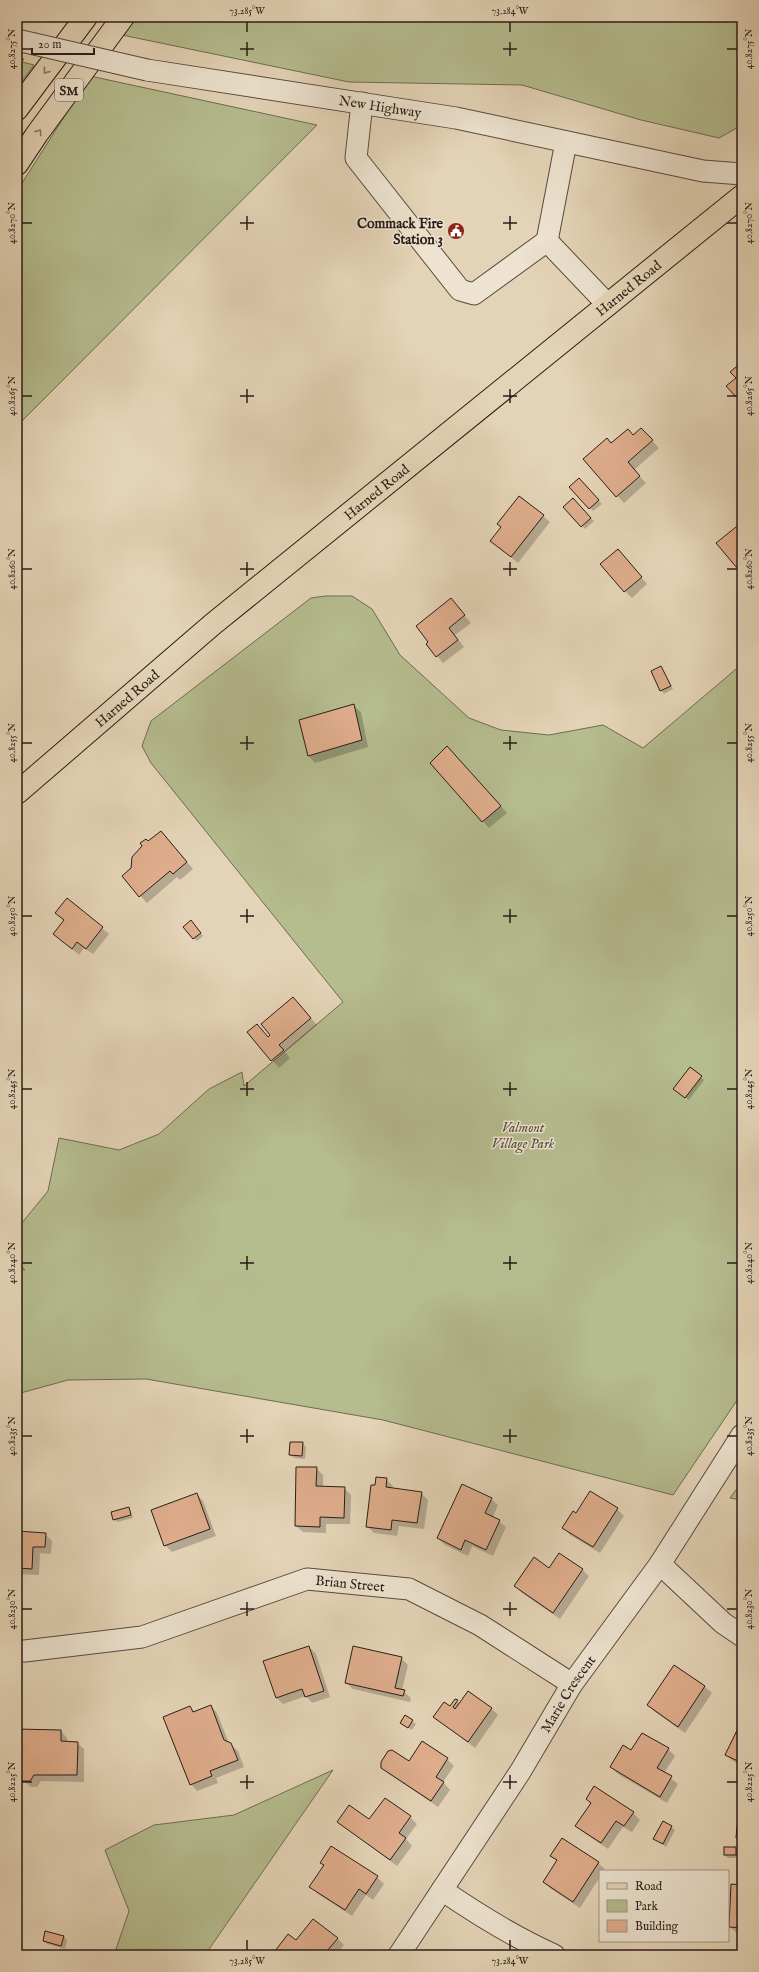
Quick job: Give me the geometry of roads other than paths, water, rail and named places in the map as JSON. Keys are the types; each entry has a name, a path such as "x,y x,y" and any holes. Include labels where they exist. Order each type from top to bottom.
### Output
{"main road":[{"name":"SM","path":"17,109 86,17"},
{"name":"SM","path":"17,164 37,134 123,17"},
{"name":"Harned Road","path":"17,793 213,624 742,196"}],"street":[{"name":"New Highway","path":"17,40 147,70 456,118 703,171 742,174"},
{"path":"362,103 356,158 460,290 474,294 547,241 566,142"},
{"path":"547,241 608,305"},
{"name":"Marie Crescent","path":"399,1955 520,1772 572,1684 660,1564 742,1436"},
{"path":"660,1564 723,1623 742,1636"},
{"name":"Brian Street","path":"17,1651 142,1636 307,1579 409,1589 480,1625 572,1684"},
{"path":"442,1890 476,1913 531,1945 554,1955"}],"place":[{"name":"Commack Fire Station 3","path":"456,231"}],"park label":[{"name":"Valmont Village Park","path":"523,1136"}]}
